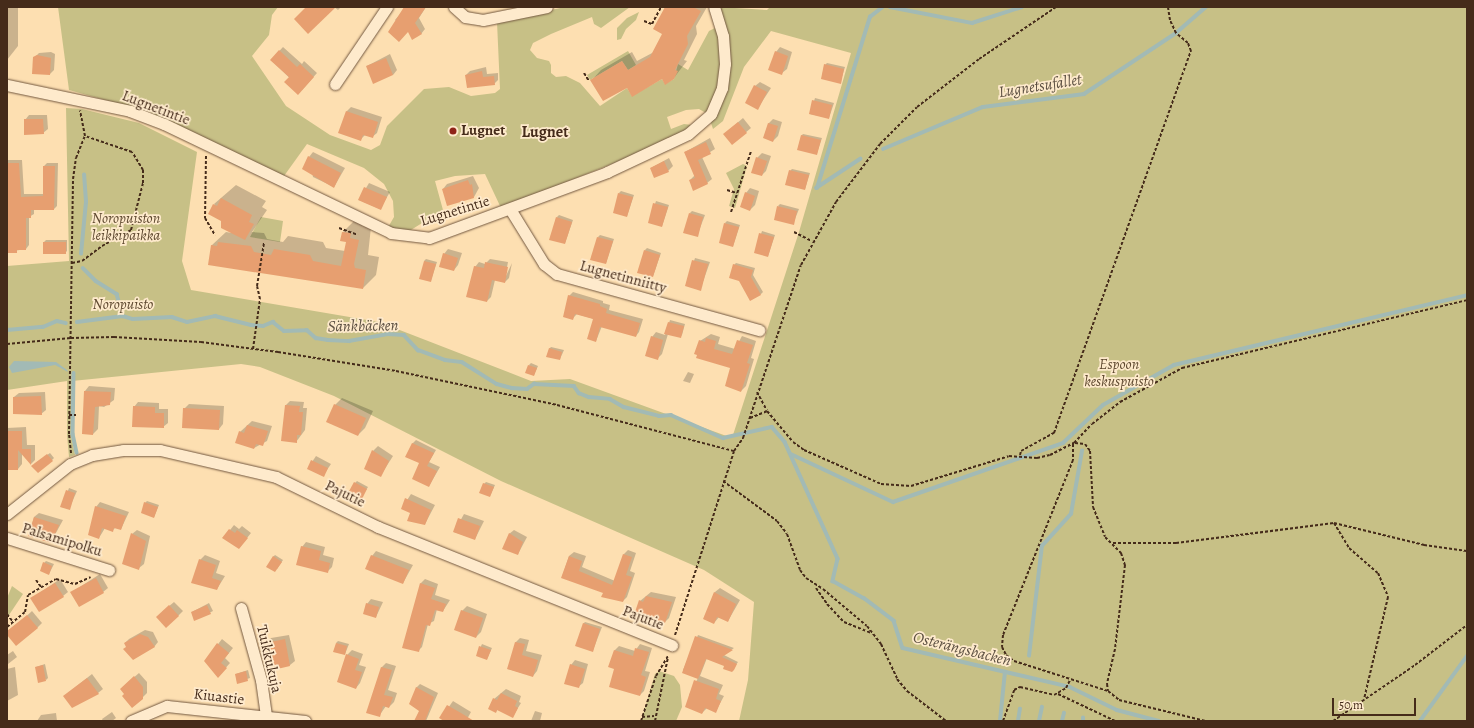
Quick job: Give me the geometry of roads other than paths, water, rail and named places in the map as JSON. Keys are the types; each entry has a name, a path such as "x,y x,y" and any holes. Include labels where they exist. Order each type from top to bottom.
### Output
{"street":[{"path":"335,84 387,7"},
{"path":"454,7 465,17 483,20 547,7"},
{"name":"Lugnetintie","path":"7,85 130,111 148,118 391,233 429,238 510,209 669,145 701,124 716,106 722,88 725,64 723,36 714,7"},
{"name":"Lugnetinniitty","path":"510,209 544,264 557,274 759,330"},
{"name":"Pajutie","path":"7,514 70,464 92,455 124,450 160,450 276,477 378,527 672,645"},
{"name":"Palsamipolku","path":"8,542 109,570"},
{"name":"Tuikkukuja","path":"241,608 261,680 266,717"},
{"name":"Kiuastie","path":"131,721 167,706 305,721"}],"water":[{"path":"14,361 56,362 68,372 55,365 12,373 9,367"}],"waterway":[{"name":"Lugnetsufallet","path":"861,159 817,188 870,17 883,7"},
{"name":"Lugnetsufallet","path":"890,7 972,23 1022,7"},
{"name":"Lugnetsufallet","path":"883,149 983,107 1084,94 1176,33 1206,7"},
{"path":"81,254 86,202 84,175"},
{"path":"83,268 96,281 117,294 123,316"},
{"path":"791,454 893,502 1063,443 1103,405 1174,365 1467,295"},
{"name":"Sänkbäcken","path":"77,322 123,316 133,319 172,317 187,322 215,316 251,325 263,326 273,322 284,331 307,330 316,338 328,340 349,341 387,334 404,335 418,350 445,360 462,362 497,384 512,388 527,389 534,384 574,386 579,393 589,397 610,399 624,407 659,416 671,415 723,438 772,427 785,442 838,559 833,581 864,598 894,621 903,648 1070,687 1117,710 1159,721"},
{"name":"Sänkbäcken","path":"7,330 43,327 57,321 66,323"},
{"path":"74,373 73,434 77,453"},
{"path":"1029,656 1042,546 1071,514 1082,451"},
{"path":"1420,721 1467,656"},
{"name":"Osterängsbacken","path":"1000,721 1005,672"},
{"path":"1039,721 1042,707"},
{"path":"1018,721 1020,709"},
{"path":"1062,721 1064,713"}],"place":[{"name":"Lugnet","path":"453,131"}],"district":[{"name":"Lugnet","path":"545,132"}],"park label":[{"name":"Noropuiston leikkipaikka","path":"126,226"},
{"name":"Noropuisto","path":"123,305"},
{"name":"Espoon keskuspuisto","path":"1119,372"}]}
